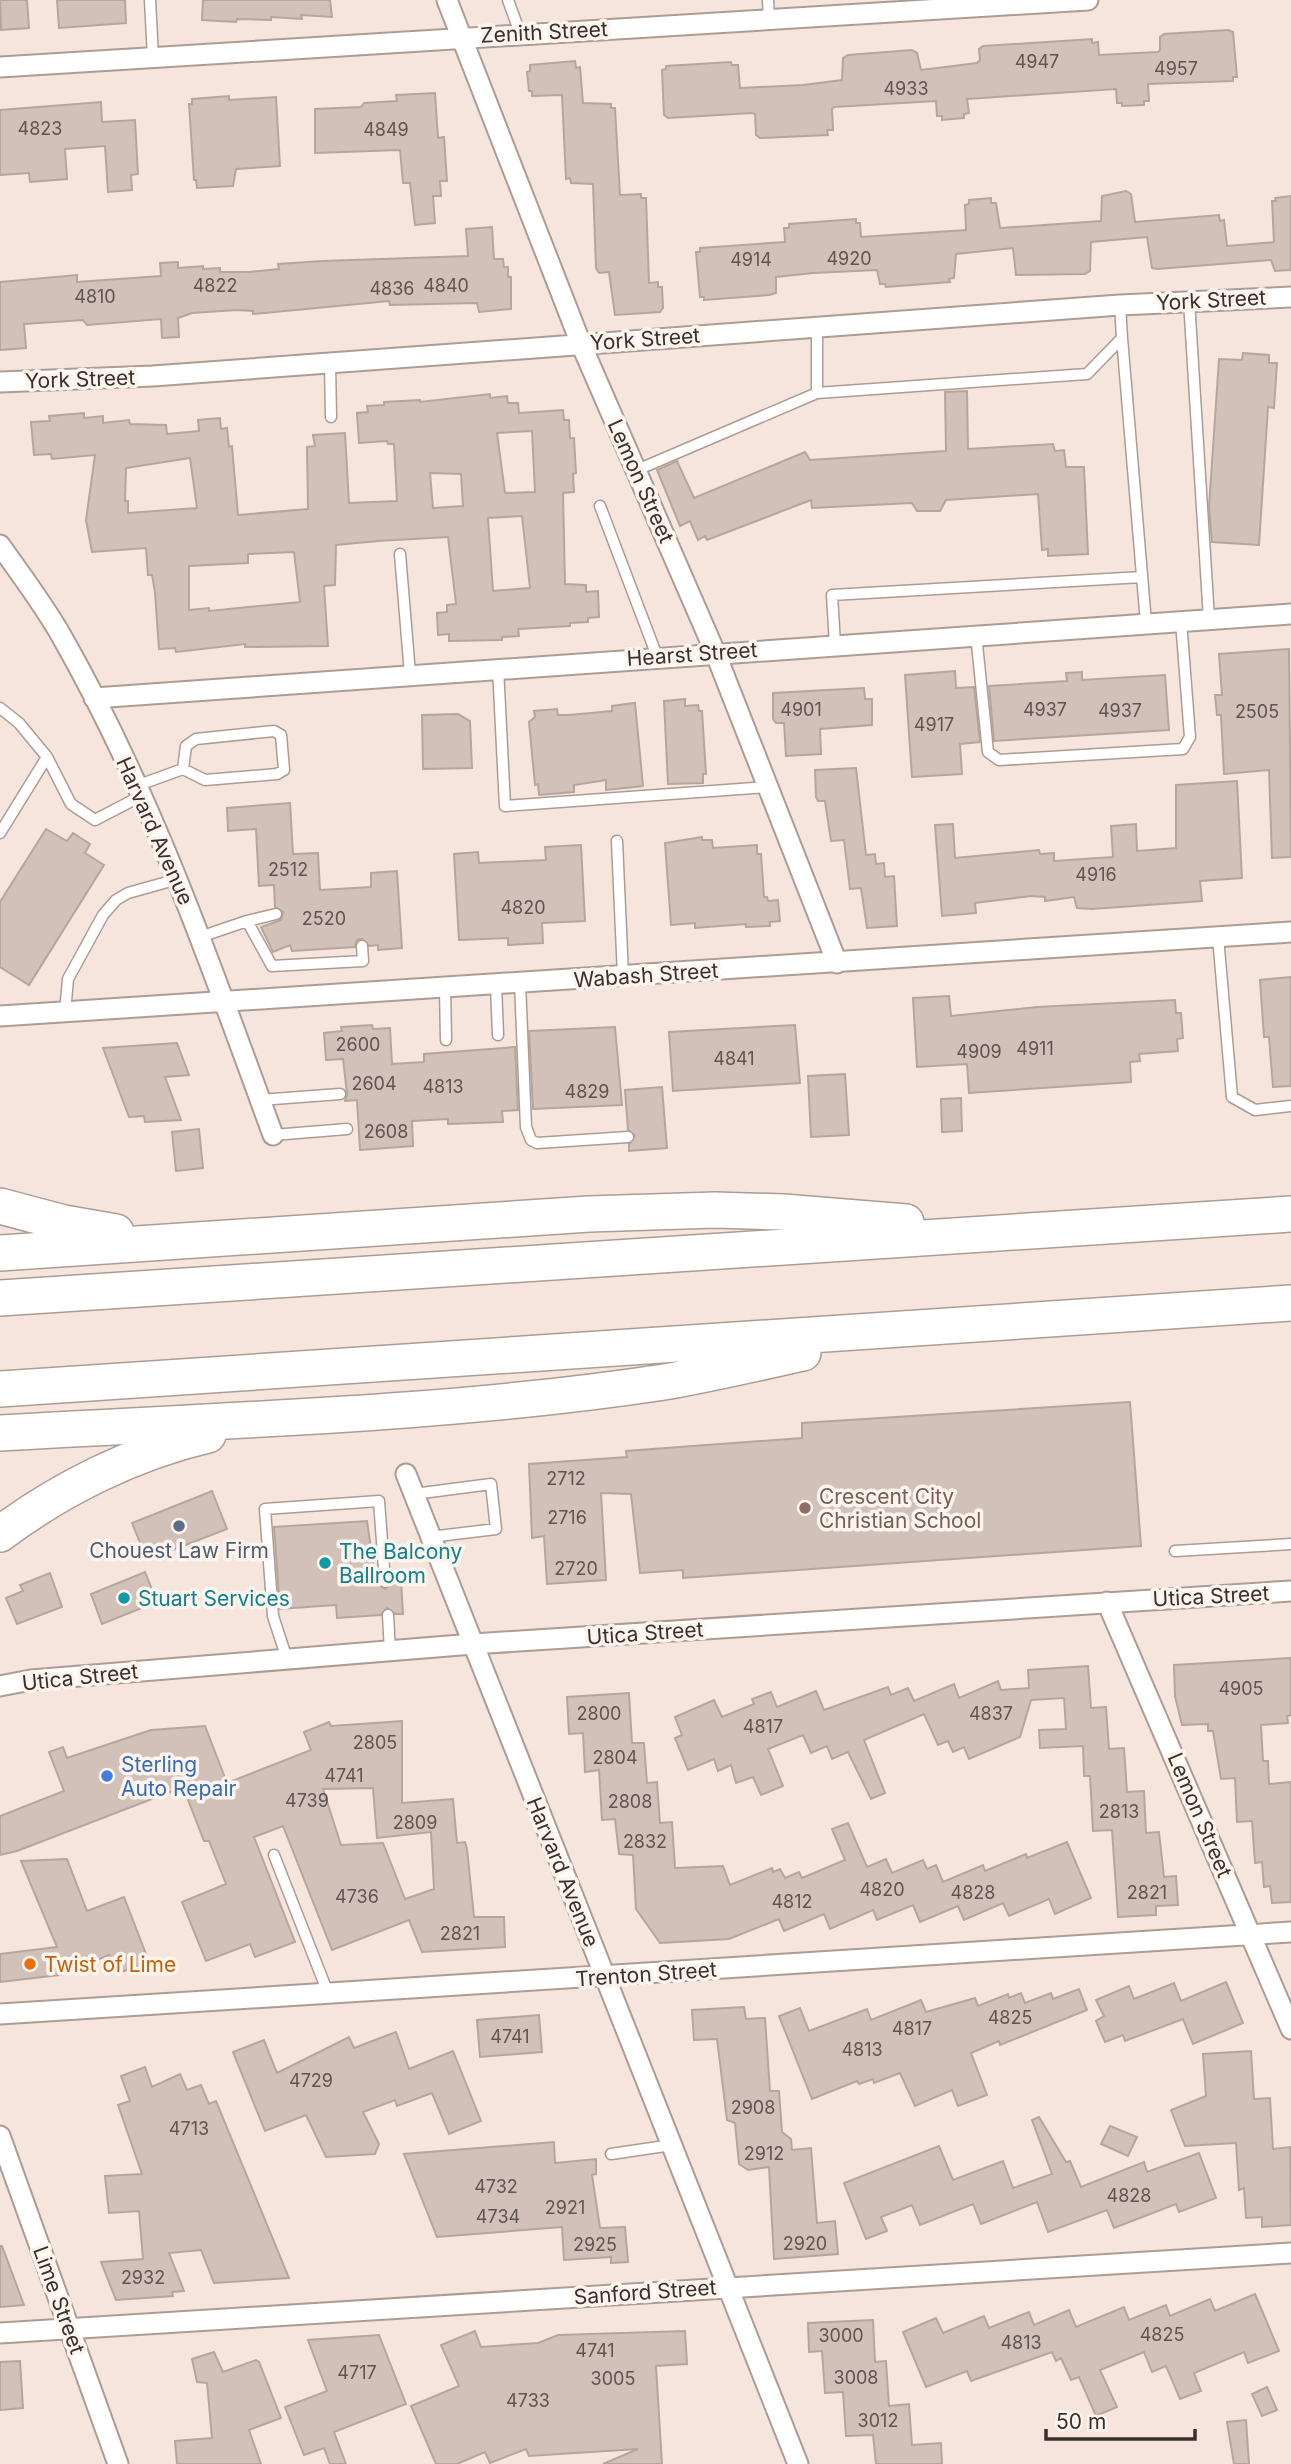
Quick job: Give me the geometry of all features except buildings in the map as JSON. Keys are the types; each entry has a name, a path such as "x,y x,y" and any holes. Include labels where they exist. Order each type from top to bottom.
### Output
{"highway":[{"path":"0,1206 116,1232 227,1238"},
{"path":"0,1253 589,1214 715,1210 848,1216 1007,1233"},
{"path":"0,1298 1291,1214"},
{"path":"0,1388 1291,1303"},
{"path":"0,1433 370,1410 532,1397 664,1382 912,1329"},
{"path":"0,1534 30,1511 119,1465 184,1440 267,1422 370,1410"}],"street":[{"name":"Lemon Street","path":"447,0 582,344 715,652 836,963"},
{"name":"Zenith Street","path":"0,67 520,33 769,10 825,12 1088,0"},
{"name":"York Street","path":"0,382 153,376 1120,305 1291,297"},
{"name":"Harvard Avenue","path":"0,545 61,635 138,791 178,878 273,1135"},
{"name":"Hearst Street","path":"94,698 657,656 1291,614"},
{"name":"Wabash Street","path":"0,1016 1291,932"},
{"name":"Harvard Avenue","path":"406,1474 798,2464"},
{"name":"Utica Street","path":"0,1686 31,1680 472,1644 1291,1591"},
{"name":"Lemon Street","path":"1107,1602 1291,2029"},
{"name":"Trenton Street","path":"0,2014 1291,1932"},
{"name":"Lime Street","path":"0,2136 118,2464"},
{"name":"Sanford Street","path":"0,2333 1291,2253"}],"lane":[{"path":"150,0 153,57"},
{"path":"508,0 520,33"},
{"path":"1189,301 1209,619"},
{"path":"1120,305 1146,623"},
{"path":"817,327 817,393"},
{"path":"637,470 817,393 1087,374 1122,338"},
{"path":"330,363 331,417"},
{"path":"600,506 657,656"},
{"path":"400,554 410,674"},
{"path":"835,644 832,595 1142,577"},
{"path":"976,634 988,752 999,760 1183,749 1189,737 1181,621"},
{"path":"498,668 505,806 768,787"},
{"path":"0,708 19,723 47,757 71,804 95,820 138,791 183,769"},
{"path":"274,732 281,735 284,770 277,774 205,780 183,769 186,746 195,740 274,732"},
{"path":"0,833 47,757"},
{"path":"617,841 623,977"},
{"path":"65,1013 68,979 103,915 116,900 128,893 178,878"},
{"path":"200,937 276,914"},
{"path":"247,921 272,966 363,961 362,946"},
{"path":"1218,937 1232,1097 1255,1110 1291,1106"},
{"path":"520,984 526,1127 531,1140 537,1143 628,1137"},
{"path":"496,985 498,1035"},
{"path":"445,988 446,1041"},
{"path":"260,1100 340,1094"},
{"path":"273,1135 347,1129"},
{"path":"414,1494 491,1484 496,1529 430,1537"},
{"path":"288,1659 273,1616 265,1509 379,1501 385,1582"},
{"path":"1175,1551 1291,1544"},
{"path":"388,1615 390,1651"},
{"path":"274,1855 328,1994"},
{"path":"611,2154 672,2145"}],"place":[{"name":"Crescent City Christian School","path":"805,1508"},
{"name":"Chouest Law Firm","path":"179,1526"},
{"name":"The Balcony Ballroom","path":"325,1563"},
{"name":"Stuart Services","path":"124,1598"},
{"name":"Sterling Auto Repair","path":"107,1776"},
{"name":"Twist of Lime","path":"30,1964"}]}
